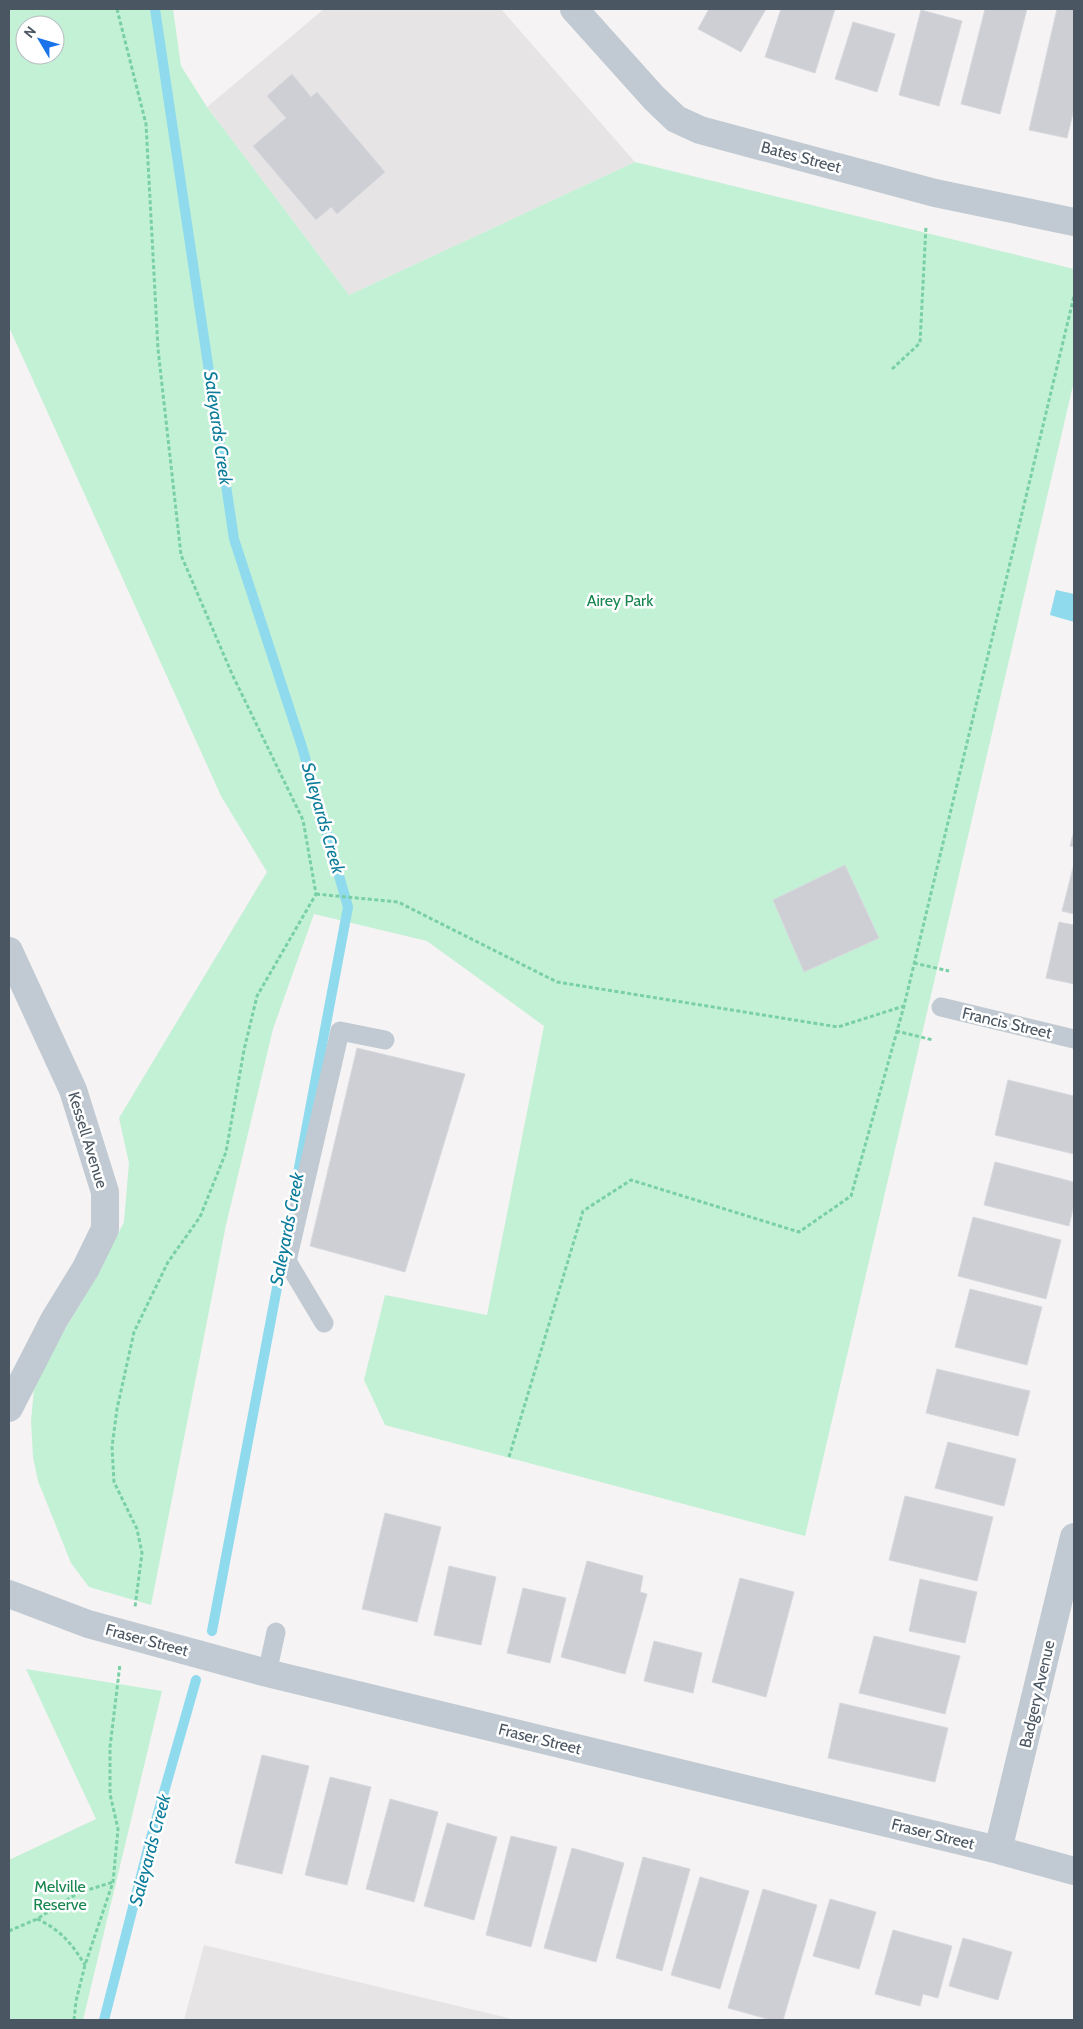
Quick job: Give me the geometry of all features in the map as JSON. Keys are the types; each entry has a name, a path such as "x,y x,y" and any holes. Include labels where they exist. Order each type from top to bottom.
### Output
{"street":[{"name":"Bates Street","path":"574,9 654,98 676,119 700,130 935,193 1074,222"},
{"name":"Kessell Avenue","path":"9,951 73,1090 105,1192 105,1229 86,1268 54,1320 9,1408"},
{"name":"Badgery Avenue","path":"998,1850 1074,1536"},
{"name":"Fraser Street","path":"9,1594 88,1624 267,1673 998,1850 1074,1871"}],"lane":[{"name":"Francis Street","path":"941,1007 1074,1038"},
{"path":"324,1323 287,1261 340,1031 385,1040"},
{"path":"267,1673 276,1632"}],"path":[{"path":"117,9 146,124 158,350 182,555 232,674 303,820 316,894 257,996 244,1050 226,1152 200,1217 168,1262 134,1332 117,1409 112,1447 114,1482 137,1529 142,1552 137,1598"},
{"path":"892,369 920,343 926,226"},
{"path":"509,1457 583,1211 631,1180 799,1232 851,1196 904,1006 1074,296"},
{"path":"316,894 398,902 557,982 838,1027 904,1006"},
{"path":"914,963 949,971"},
{"path":"896,1031 933,1040"},
{"path":"74,2020 76,2001 85,1965 113,1882 118,1829 110,1794 110,1747 118,1672"},
{"path":"9,1931 37,1919 78,1892 113,1882"},
{"path":"37,1919 52,1926 72,1944 85,1965"}],"shaded area":[{"path":"324,9 501,9 635,162 349,295 207,107"},
{"path":"204,1945 516,2020 184,2020"}],"green space":[{"name":"Airey Park","path":"9,9 173,9 181,66 207,107 349,295 635,162 1074,269 1074,381 805,1536 385,1425 364,1380 385,1295 487,1315 544,1026 427,941 314,914 273,1029 226,1225 151,1605 89,1587 71,1563 38,1481 33,1457 31,1421 34,1389 49,1356 95,1279 124,1222 129,1163 119,1118 267,872 221,796 9,327"},
{"name":"Melville Reserve","path":"26,1669 162,1691 83,2020 9,2020 9,1860 96,1819"}],"water":[{"path":"1056,590 1074,594 1074,622 1050,615"}],"building":[{"path":"709,9 766,9 741,52 698,29"},
{"path":"781,9 835,9 815,73 765,57"},
{"path":"985,9 1027,9 1000,114 961,104"},
{"path":"1057,9 1074,9 1074,109 1067,138 1029,130"},
{"path":"921,10 962,21 939,106 899,95"},
{"path":"853,22 895,34 877,92 835,79"},
{"path":"292,74 311,97 317,92 385,172 337,214 331,207 316,220 253,146 286,118 267,96"},
{"path":"1074,831 1074,847 1070,846"},
{"path":"1074,864 1074,914 1062,911"},
{"path":"845,865 879,938 804,972 773,900"},
{"path":"1059,922 1074,925 1074,984 1046,978"},
{"path":"357,1048 465,1074 405,1272 310,1246"},
{"path":"1008,1080 1074,1096 1074,1154 995,1135"},
{"path":"995,1162 1074,1182 1074,1204 1069,1226 984,1205"},
{"path":"973,1217 1061,1240 1046,1299 958,1276"},
{"path":"970,1289 1042,1307 1027,1365 955,1347"},
{"path":"937,1369 1030,1391 1018,1436 926,1413"},
{"path":"948,1442 1016,1459 1004,1506 935,1488"},
{"path":"905,1496 993,1517 977,1581 889,1560"},
{"path":"385,1513 441,1527 417,1622 362,1609"},
{"path":"587,1561 643,1576 640,1592 647,1594 625,1674 561,1657"},
{"path":"449,1566 496,1577 481,1645 434,1635"},
{"path":"740,1578 794,1592 766,1697 712,1682"},
{"path":"920,1579 977,1592 965,1643 909,1631"},
{"path":"523,1588 566,1598 550,1663 507,1653"},
{"path":"874,1636 960,1656 945,1714 859,1693"},
{"path":"654,1641 702,1653 693,1693 644,1681"},
{"path":"840,1703 948,1728 935,1782 828,1758"},
{"path":"262,1755 309,1766 282,1874 235,1863"},
{"path":"330,1777 371,1787 347,1885 305,1875"},
{"path":"390,1799 438,1812 414,1902 366,1889"},
{"path":"447,1823 497,1837 474,1920 424,1906"},
{"path":"511,1836 557,1847 531,1947 486,1935"},
{"path":"572,1848 624,1863 596,1962 544,1948"},
{"path":"643,1857 690,1869 662,1971 616,1958"},
{"path":"700,1877 749,1891 720,1989 671,1975"},
{"path":"763,1889 817,1905 783,2020 771,2020 728,2008"},
{"path":"830,1899 876,1912 859,1969 813,1956"},
{"path":"893,1930 952,1946 938,1998 923,1994 920,2006 875,1994"},
{"path":"963,1938 1012,1952 998,2000 949,1986"}],"waterway":[{"name":"Saleyards Creek","path":"155,9 234,539 302,747 348,907 298,1173"},
{"name":"Saleyards Creek","path":"212,1631 283,1256"},
{"name":"Saleyards Creek","path":"104,2020 150,1841 196,1680"}]}
